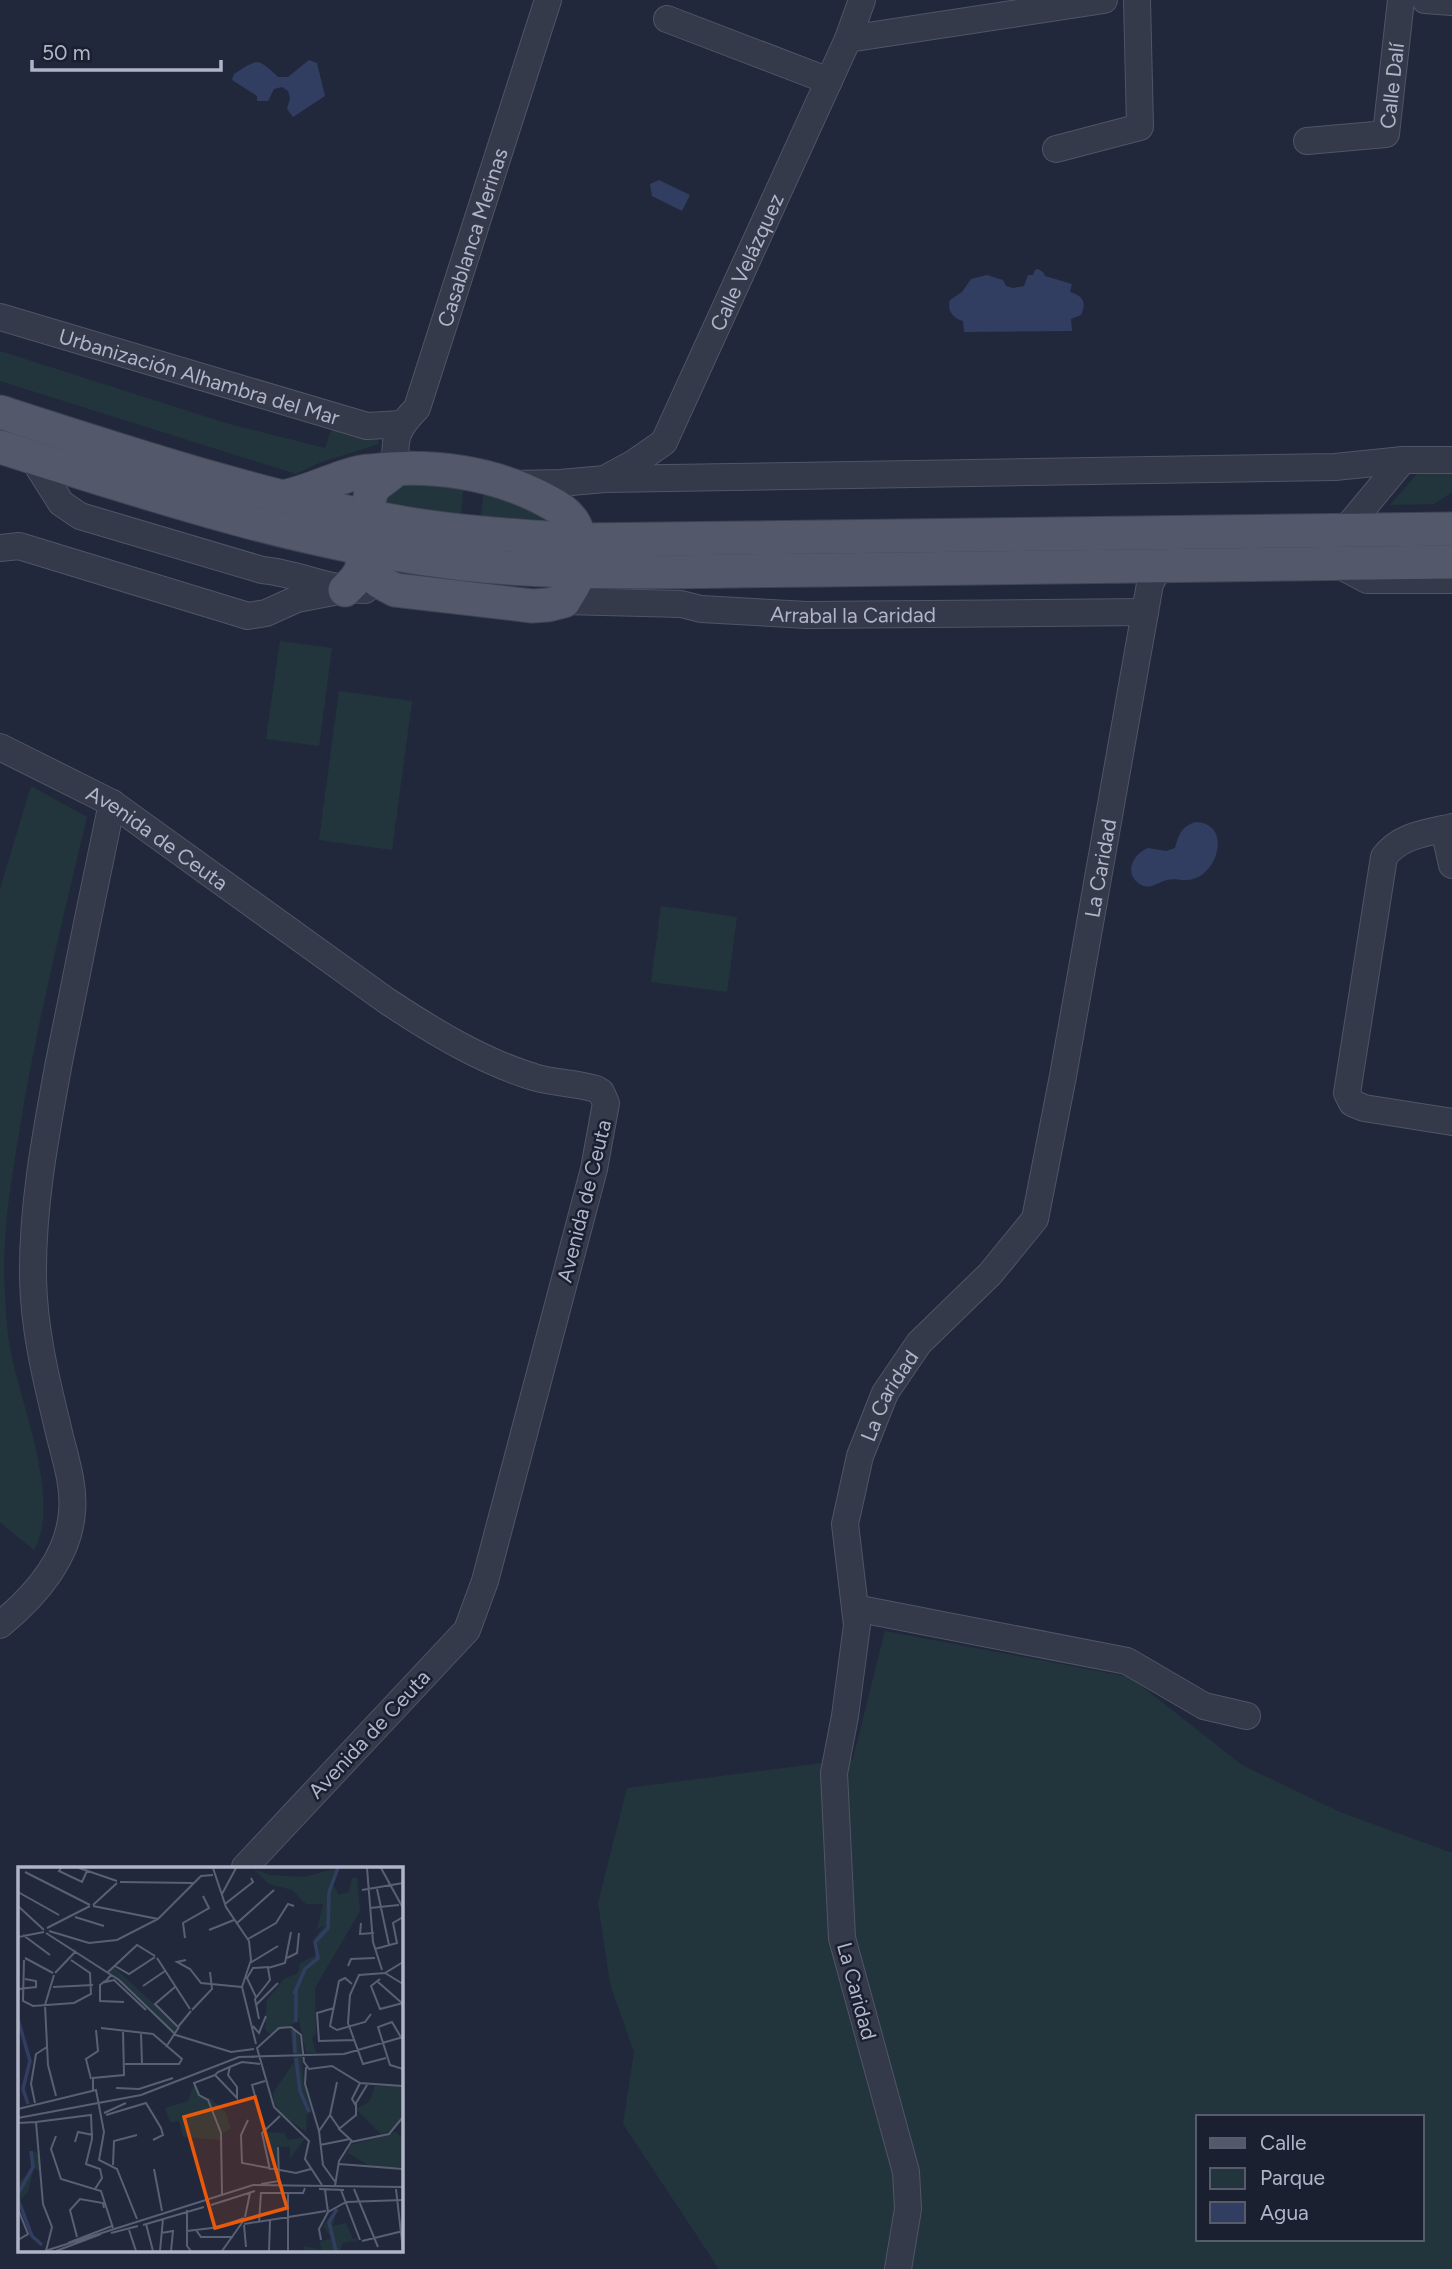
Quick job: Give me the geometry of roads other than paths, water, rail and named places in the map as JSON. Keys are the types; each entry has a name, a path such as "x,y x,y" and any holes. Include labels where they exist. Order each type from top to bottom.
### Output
{"main road":[{"path":"0,412 156,462 282,498 579,555 699,571 1452,562"},
{"path":"0,447 154,496 245,521 356,569 395,590 531,606 548,605 564,601 579,555 576,525 566,514 544,499 511,484 451,471 378,470 354,474 282,498"},
{"path":"356,569 371,492 396,470"},
{"path":"356,569 579,555 1345,530 1452,529"}],"street":[{"name":"Casablanca Merinas","path":"396,470 394,445 401,424 417,408 548,0"},
{"name":"Calle Velázquez","path":"664,442 848,39 862,0"},
{"path":"848,39 880,0"},
{"path":"848,39 1104,0"},
{"path":"1056,149 1140,127 1137,0"},
{"name":"Calle Dalí","path":"1307,141 1386,134 1401,0"},
{"path":"1425,0 1452,2"},
{"path":"667,19 829,81"},
{"name":"Urbanización Alhambra del Mar","path":"0,317 366,426 401,424"},
{"path":"605,479 664,442 677,462 704,477"},
{"path":"32,457 61,503 80,516 262,570 279,572 356,569"},
{"path":"1345,530 1403,460"},
{"path":"511,484 605,479 1335,467 1403,460 1452,460"},
{"path":"0,548 19,546 248,616 266,612 297,599 356,569"},
{"path":"1335,563 1367,580 1452,580"},
{"name":"La Caridad","path":"898,2269 908,2209 906,2172 842,1938 834,1773 845,1716 857,1625 845,1524 860,1457 885,1393 919,1343 990,1274 1035,1219 1063,1076 1144,612 1150,584 1159,567"},
{"path":"807,614 810,570"},
{"path":"681,604 699,571"},
{"name":"Arrabal la Caridad","path":"564,601 681,604 701,609 807,614 1144,612"},
{"name":"Avenida de Ceuta","path":"0,747 112,803 428,1028 495,1063 517,1071 596,1089 601,1092 606,1103 594,1169 503,1515 485,1581 467,1630 245,1867"},
{"path":"0,1625 30,1597 54,1566 68,1538 73,1510 70,1480 41,1360 33,1280 33,1244 38,1188 55,1086 112,803"},
{"path":"1452,865 1448,828 1410,837 1392,846 1384,857 1347,1093 1352,1103 1364,1108 1452,1122"},
{"path":"855,1608 1127,1661 1204,1706 1247,1716"}],"water":[{"path":"309,60 317,63 325,96 293,117 287,109 290,98 288,91 282,87 274,89 268,101 257,101 257,96 232,80 234,74 252,63 261,63 278,77 288,77"},
{"path":"659,180 690,195 682,211 652,196 650,184"},
{"path":"1038,269 1045,276 1072,284 1070,292 1083,300 1081,315 1071,319 1072,331 964,332 963,321 951,313 950,300 962,292 971,279 987,275 1003,280 1006,286 1013,288 1024,286 1028,275 1033,275"},
{"path":"1196,822 1206,824 1216,835 1217,851 1209,868 1198,877 1188,880 1171,879 1148,887 1137,882 1131,872 1135,858 1148,848 1166,851 1175,848 1179,835"}]}
